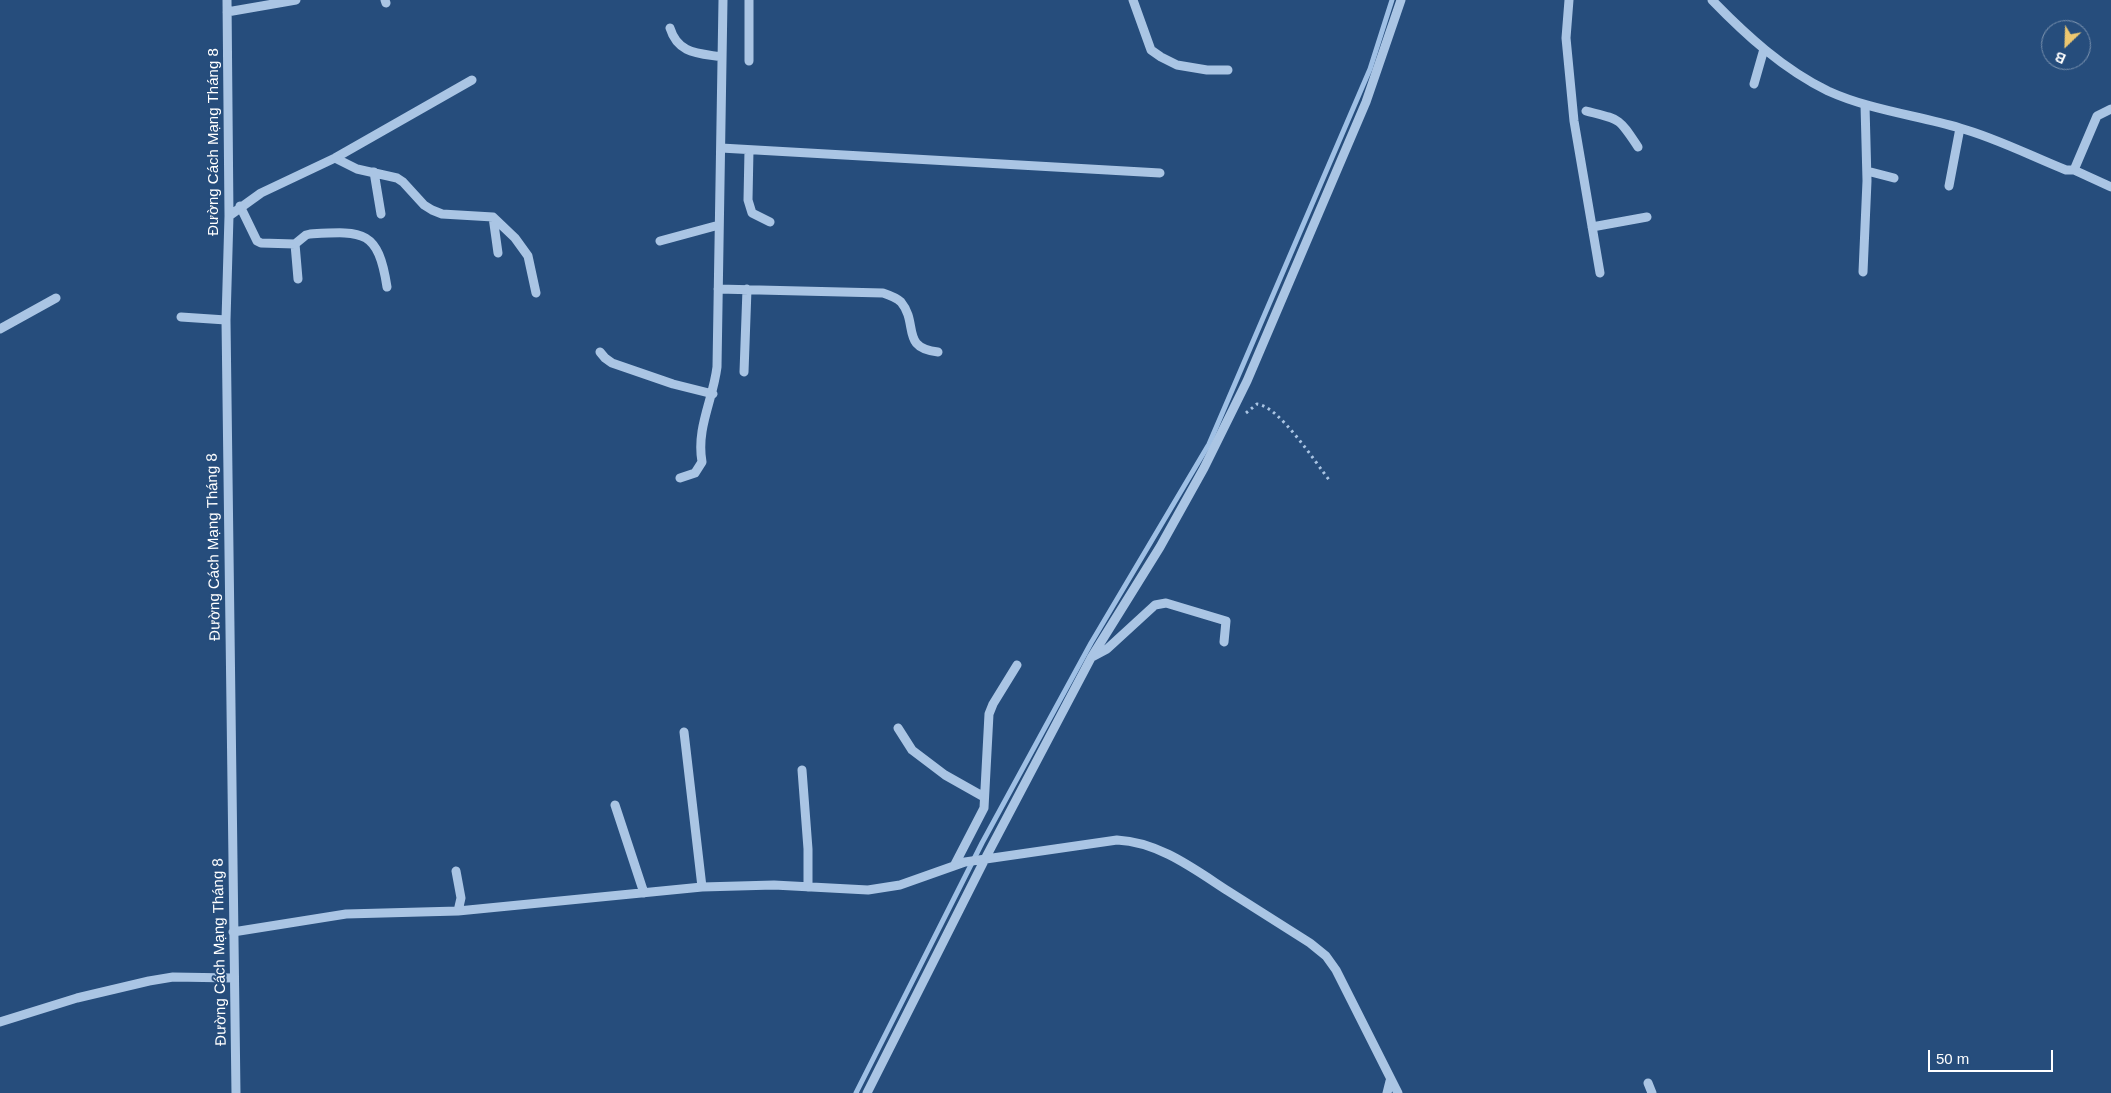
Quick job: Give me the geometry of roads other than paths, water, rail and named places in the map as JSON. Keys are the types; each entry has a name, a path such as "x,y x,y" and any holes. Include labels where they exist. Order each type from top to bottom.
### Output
{"street":[{"name":"Đường Cách Mạng Tháng 8","path":"226,0 229,216 226,320 232,932 236,1093"},
{"path":"227,12 296,0"},
{"path":"680,478 695,473 702,462 699,444 701,430 713,394 718,359 723,0"},
{"path":"749,61 750,0"},
{"path":"1133,0 1151,50 1177,64 1207,70 1228,70"},
{"path":"866,1093 983,859 1091,658 1160,547 1204,468 1247,381 1366,102 1401,0"},
{"path":"1569,0 1566,38 1580,109 1592,228 1600,273"},
{"path":"1712,0 1764,49 1799,75 1829,91 1865,105 1960,128 2066,170 2074,170 2111,187"},
{"path":"670,28 673,38 679,46 722,57"},
{"path":"1754,84 1764,49"},
{"path":"229,216 240,206 261,193 335,158 472,80"},
{"path":"1863,272 1867,171 1865,105"},
{"path":"1580,109 1616,118 1622,122 1638,147"},
{"path":"2074,170 2097,116 2111,109"},
{"path":"1949,186 1960,128"},
{"path":"720,148 1160,173"},
{"path":"749,150 748,200 752,213 770,222"},
{"path":"335,158 357,169 388,175 403,182 424,205 442,214 493,217 515,238 528,256 536,294"},
{"path":"1867,171 1894,178"},
{"path":"374,172 381,214"},
{"path":"240,206 257,241 261,244 295,244 310,234 356,233 366,237 379,254 384,266 387,287"},
{"path":"493,217 498,253"},
{"path":"1592,228 1647,217"},
{"path":"660,241 719,225"},
{"path":"295,244 298,279"},
{"path":"718,288 883,293 900,301 908,314 912,335 918,347 938,352"},
{"path":"744,372 747,289"},
{"path":"0,330 56,298"},
{"path":"181,317 226,320"},
{"path":"600,352 612,363 673,384 713,394"},
{"path":"1091,658 1107,649 1155,605 1160,603 1166,603 1226,621 1224,642"},
{"path":"954,866 981,816 984,797 989,714 1017,665"},
{"path":"898,728 912,750 944,775 984,797"},
{"path":"684,732 702,887"},
{"path":"802,770 808,849 808,887"},
{"path":"615,805 644,893"},
{"path":"232,932 346,914 458,911 702,887 774,885 868,890 884,889 965,862 1117,840 1132,840 1149,845 1183,862 1310,943 1326,956 1336,970 1390,1081 1398,1093"},
{"path":"456,871 461,898 458,911"},
{"path":"0,1022 76,998 149,981 173,977 233,978"},
{"path":"1387,1093 1390,1081"},
{"path":"1648,1083 1652,1093"}],"waterway":[{"path":"856,1093 982,843 1091,643 1209,444 1370,69 1392,0"}]}
